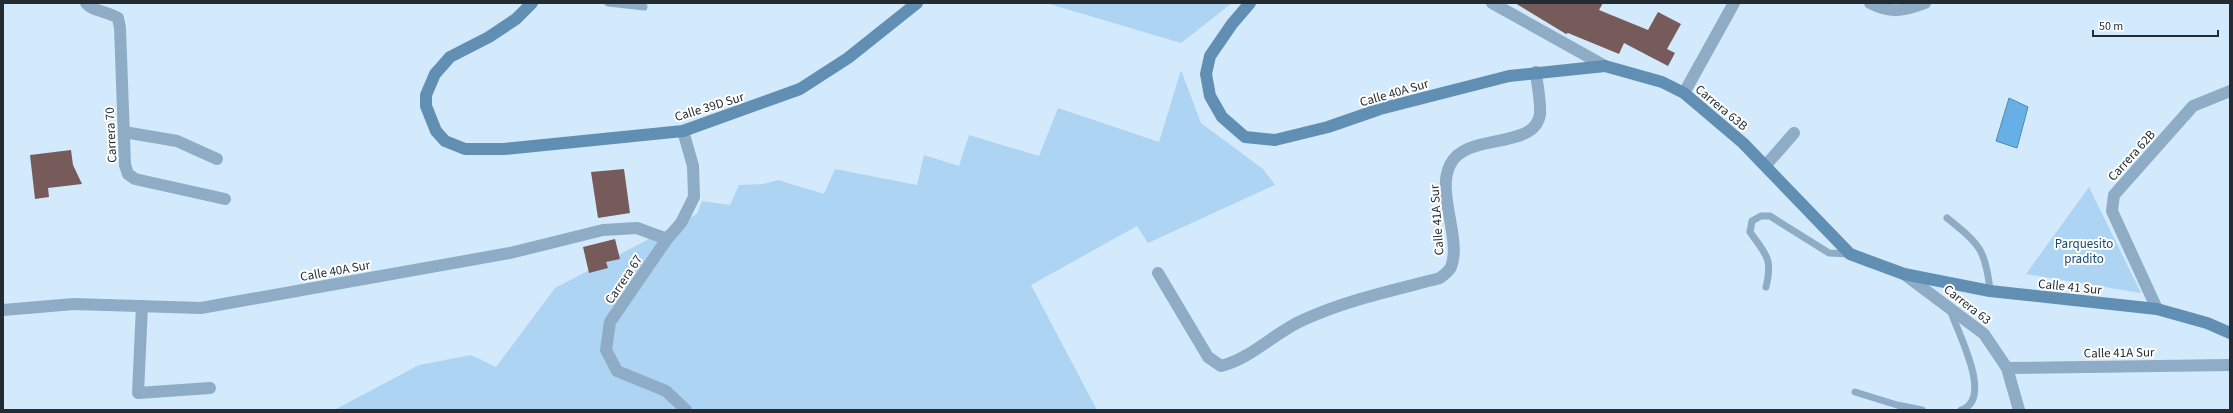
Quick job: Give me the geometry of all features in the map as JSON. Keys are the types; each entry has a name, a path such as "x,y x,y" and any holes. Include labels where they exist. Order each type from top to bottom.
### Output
{"main road":[{"name":"Calle 39D Sur","path":"532,3 516,19 489,37 450,57 435,74 426,95 426,106 436,131 445,141 465,149 489,149 683,131 800,89 848,58 917,3"},
{"name":"Calle 40A Sur","path":"1250,3 1232,24 1210,56 1206,74 1210,96 1222,117 1244,137 1275,140 1328,127 1388,107 1509,76 1536,72 1606,66"},
{"name":"Carrera 63B","path":"1606,66 1662,82 1684,93 1744,143 1850,254 1904,274"},
{"name":"Calle 41 Sur","path":"1904,274 1990,291 2157,309 2207,322 2230,333"}],"street":[{"name":"Carrera 70","path":"86,3 95,9 112,13 118,18 120,28 125,165 128,174 135,178 225,199"},
{"name":"Carrera 63B","path":"1492,3 1606,66"},
{"path":"1684,93 1734,3"},
{"path":"1870,3 1881,9 1898,12 1925,3"},
{"name":"Calle 41A Sur","path":"1158,273 1208,357 1220,366 1237,362 1302,320 1334,308 1440,278 1450,269 1454,257 1446,186 1450,165 1464,150 1482,144 1518,137 1531,130 1540,115 1536,72"},
{"name":"Carrera 62B","path":"2157,309 2112,211 2114,195 2193,106 2230,91"},
{"name":"Carrera 67","path":"683,131 693,166 694,197 681,223 667,239 610,322 606,350 617,371 666,391 686,410"},
{"path":"124,132 177,141 218,159"},
{"path":"1766,165 1794,133"},
{"name":"Calle 40A Sur","path":"3,310 74,304 201,308 510,253 603,230 637,228 667,239"},
{"name":"Carrera 63","path":"1904,274 1948,305 1984,334 2007,368 2019,410"},
{"path":"142,306 138,393 210,388"},
{"name":"Calle 41A Sur","path":"2007,368 2230,365"}],"lane":[{"path":"608,3 644,7"},
{"path":"1766,287 1771,269 1768,258 1750,232 1752,221 1761,216 1770,216 1829,253 1850,254"},
{"path":"1947,218 1975,241 1983,253 1988,271 1990,291"},
{"path":"1948,305 1953,322 1972,365 1975,386 1972,401 1967,408 1961,410"},
{"path":"1855,392 1897,405 1922,410"}],"green space":[{"path":"1046,3 1232,3 1181,43"},
{"path":"1181,70 1201,123 1263,169 1275,185 1148,243 1137,226 1031,285 1097,410 334,410 419,365 471,355 496,367 555,288 697,214 702,201 730,205 739,185 763,184 778,180 824,194 835,169 917,185 924,155 959,166 969,135 1039,156 1058,108 1159,142"},
{"name":"Parquesito pradito","path":"2089,187 2141,293 2026,274"}],"water":[{"path":"2009,98 2028,107 2017,148 1996,141"}],"building":[{"path":"1515,3 1603,3 1599,10 1648,30 1658,12 1681,24 1667,49 1675,53 1668,66 1624,43 1619,54 1568,33 1566,34"},
{"path":"71,150 73,165 82,184 48,188 49,197 35,199 30,155"},
{"path":"624,169 630,213 598,218 591,172"},
{"path":"615,239 620,259 606,262 608,268 589,273 583,247"}]}
